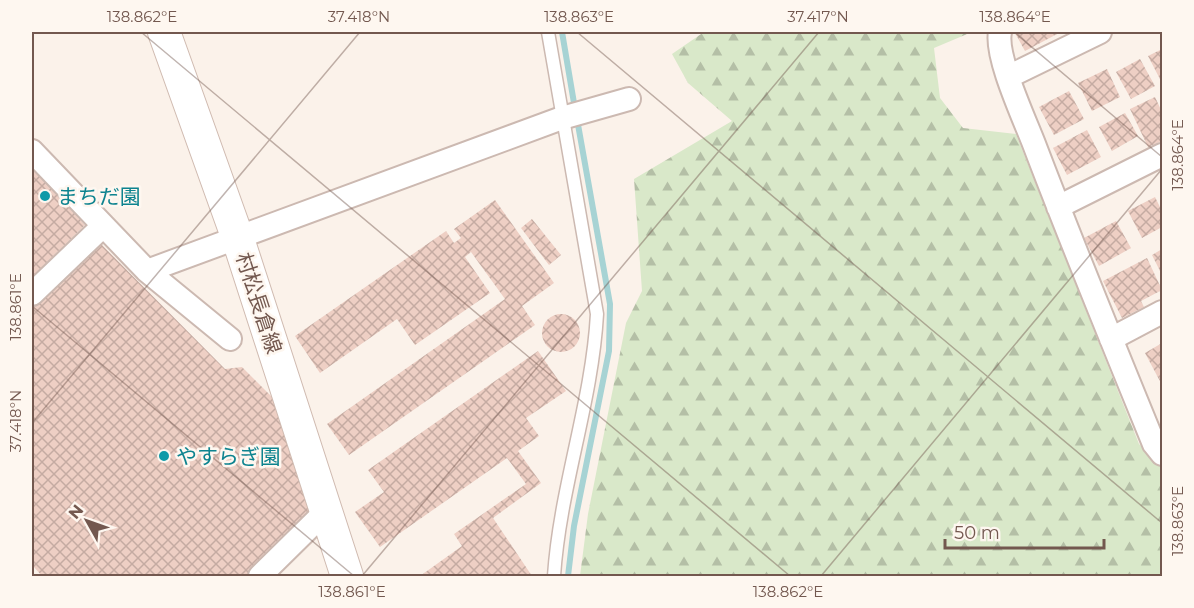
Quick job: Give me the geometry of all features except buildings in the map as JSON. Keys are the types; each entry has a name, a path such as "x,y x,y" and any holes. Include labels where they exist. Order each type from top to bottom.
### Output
{"main road":[{"name":"村松長倉線","path":"164,32 238,239 347,576"}],"street":[{"path":"1000,32 998,40 1008,77 1111,339 1154,444 1162,454"},
{"path":"1008,77 1100,32"},
{"path":"147,271 562,118 629,99"},
{"path":"32,151 147,271 230,339"},
{"path":"1058,207 1162,155"},
{"path":"32,294 103,226"},
{"path":"1111,339 1162,312"},
{"path":"260,576 326,511"}],"lane":[{"path":"548,32 597,314 594,360 561,519 554,576"}],"green space":[{"path":"704,32 972,32 934,48 940,98 963,128 1016,134 1139,444 1162,466 1162,576 580,576 588,514 626,323 642,291 634,179 732,121 688,83 672,54"}],"waterway":[{"path":"562,32 575,109"},
{"path":"568,576 574,526 609,351 610,304 577,119"}],"place":[{"name":"まちだ園","path":"45,196"},
{"name":"やすらぎ園","path":"164,456"}]}
